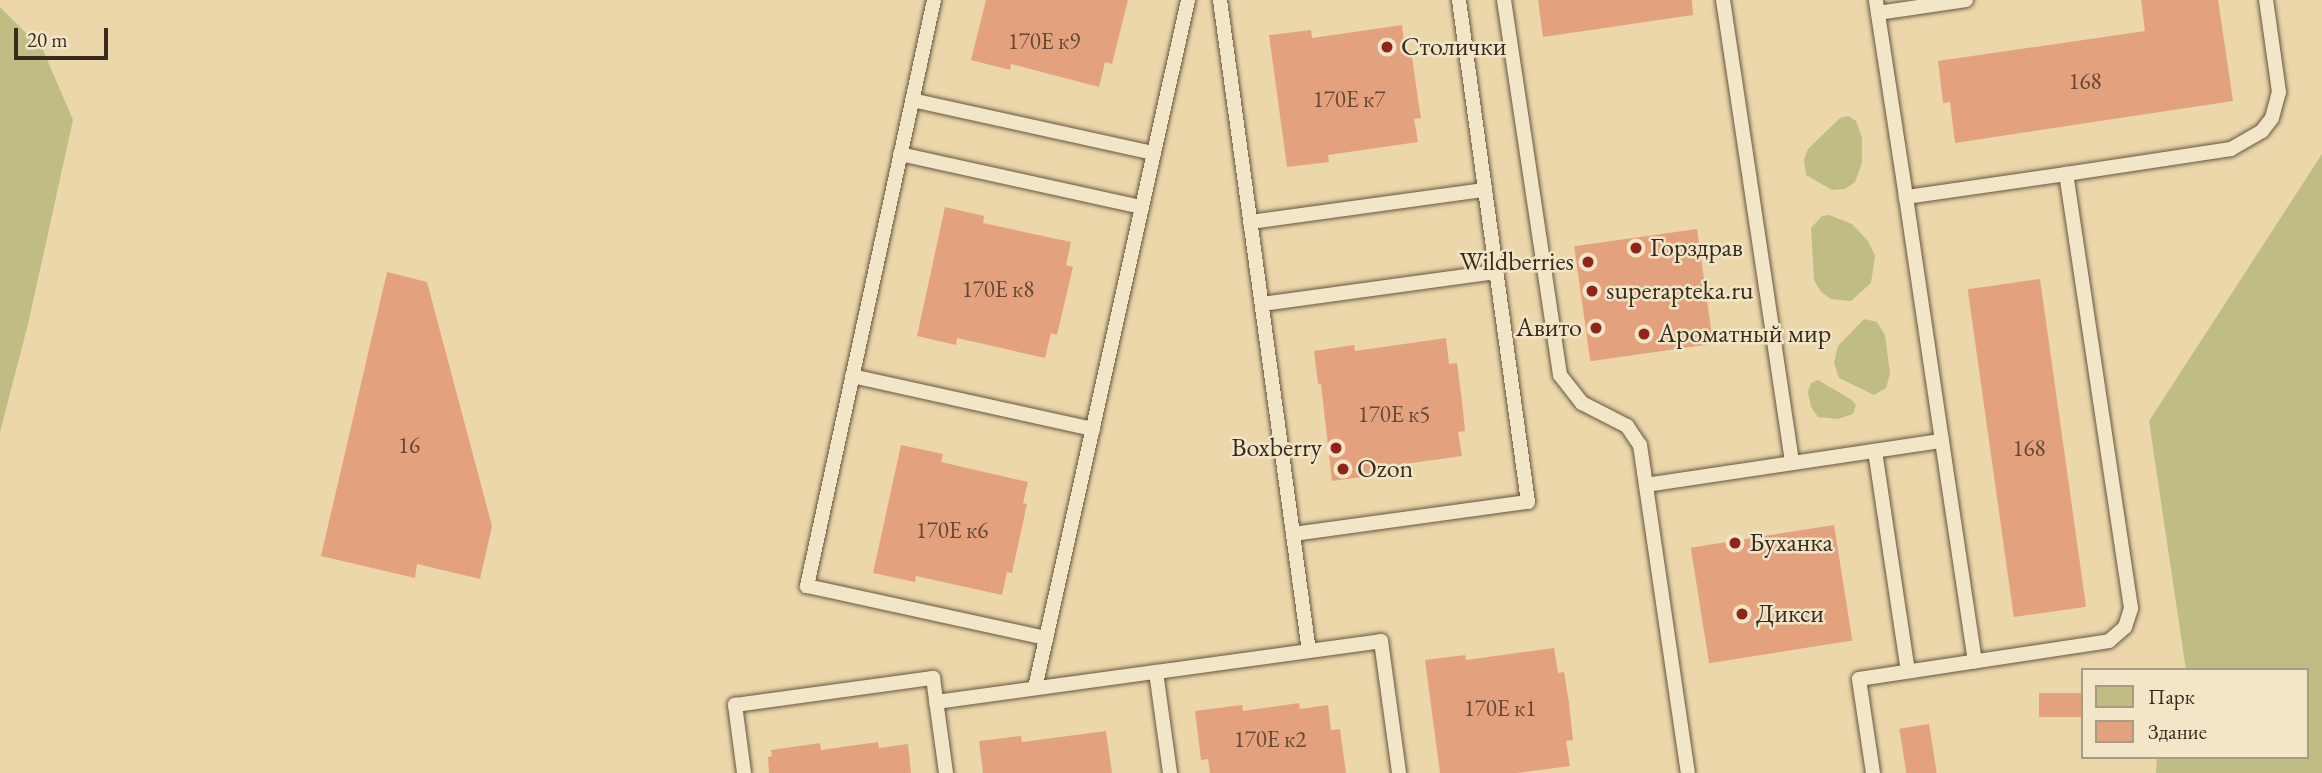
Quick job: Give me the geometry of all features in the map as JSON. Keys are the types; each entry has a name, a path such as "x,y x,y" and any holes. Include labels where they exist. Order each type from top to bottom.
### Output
{"lane":[{"path":"934,0 807,586 1046,638"},
{"path":"1035,688 1188,0"},
{"path":"1220,0 1309,651"},
{"path":"1293,534 1528,502 1459,0"},
{"path":"1504,0 1560,375 1582,403 1627,426 1640,445 1688,773"},
{"path":"1723,0 1792,463"},
{"path":"1966,0 1877,7 1975,662"},
{"path":"1906,197 2231,149 2262,131 2272,118 2279,92 2266,0"},
{"path":"912,100 1154,152"},
{"path":"900,154 1142,207"},
{"path":"1873,773 1859,680 2109,641 2119,634 2129,618 2131,608 2066,174"},
{"path":"1250,222 1485,190"},
{"path":"1262,304 1496,272"},
{"path":"852,376 1093,429"},
{"path":"1646,485 1942,441"},
{"path":"1875,451 1908,672"},
{"path":"936,702 1381,641 1399,773"},
{"path":"1156,672 1170,773"},
{"path":"744,773 735,705 933,678 946,773"}],"green space":[{"path":"0,7 43,50 73,120 28,324 0,432"},
{"path":"1848,116 1856,121 1862,138 1862,163 1855,182 1845,189 1832,190 1806,175 1804,160 1808,149 1840,118"},
{"path":"2322,154 2322,773 2156,773 2157,759 2308,759 2308,668 2186,668 2149,421"},
{"path":"1829,215 1852,224 1868,241 1875,256 1871,283 1851,301 1831,299 1821,292 1814,280 1811,228 1822,216"},
{"path":"1864,319 1877,322 1885,335 1890,374 1886,388 1874,395 1839,378 1834,363 1838,346"},
{"path":"1818,380 1852,400 1856,405 1853,414 1838,419 1818,417 1811,407 1808,392 1811,383"}],"building":[{"path":"986,0 1128,0 1112,64 1105,62 1099,87 1011,64 1010,70 971,60"},
{"path":"1538,0 1692,0 1693,15 1543,37"},
{"path":"2141,0 2218,0 2233,101 1955,143 1950,102 1943,103 1938,61 2145,31"},
{"path":"1402,25 1405,50 1411,50 1421,118 1414,119 1418,142 1328,155 1329,162 1287,167 1269,35 1311,30 1312,38"},
{"path":"945,207 984,216 983,223 1071,242 1066,265 1073,267 1057,335 1051,333 1045,358 957,338 956,345 917,336"},
{"path":"1697,229 1713,344 1590,361 1574,246"},
{"path":"387,272 427,282 492,526 480,579 417,564 415,578 321,556"},
{"path":"2040,279 2086,607 2014,617 1968,289"},
{"path":"1446,338 1449,364 1457,363 1465,431 1458,432 1462,456 1369,469 1370,476 1332,481 1321,384 1318,384 1314,351 1354,345 1355,351"},
{"path":"901,445 943,454 941,462 1028,482 1023,503 1027,504 1012,573 1007,572 1002,595 916,576 915,582 873,573"},
{"path":"1834,525 1852,641 1709,663 1691,548"},
{"path":"1554,648 1558,673 1564,672 1569,703 1573,740 1566,741 1570,766 1516,773 1440,773 1425,660 1465,655 1466,660"},
{"path":"2039,693 2080,693 2080,717 2039,717"},
{"path":"1299,703 1300,709 1328,705 1331,730 1340,729 1346,773 1210,773 1208,759 1201,760 1195,711 1242,705 1243,711"},
{"path":"1929,724 1937,773 1906,773 1899,729"},
{"path":"1106,731 1112,773 983,773 979,741 1021,736 1022,742"},
{"path":"878,742 879,748 908,744 911,773 769,773 768,757 772,756 771,750 820,743 821,750"}],"place":[{"name":"Столички","path":"1387,47"},
{"name":"Горздрав","path":"1636,248"},
{"name":"Wildberries","path":"1588,262"},
{"name":"superapteka.ru","path":"1592,291"},
{"name":"Авито","path":"1596,328"},
{"name":"Ароматный мир","path":"1644,334"},
{"name":"Boxberry","path":"1336,448"},
{"name":"Ozon","path":"1343,469"},
{"name":"Буханка","path":"1735,543"},
{"name":"Дикси","path":"1742,614"}]}
